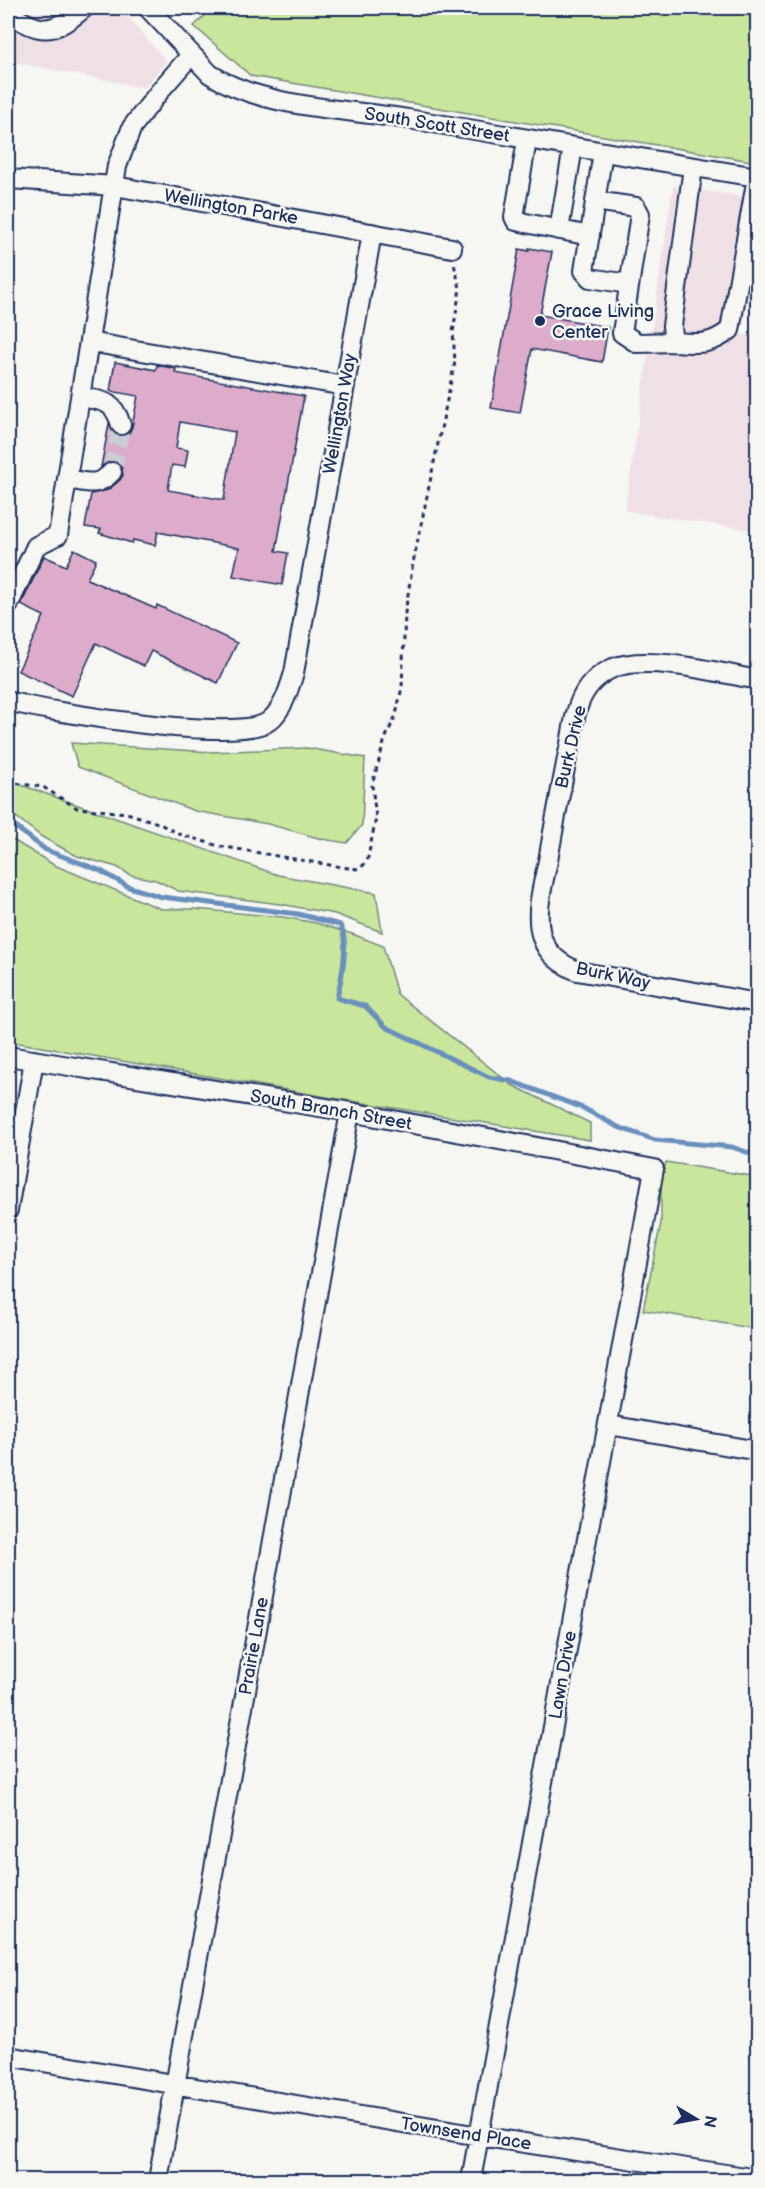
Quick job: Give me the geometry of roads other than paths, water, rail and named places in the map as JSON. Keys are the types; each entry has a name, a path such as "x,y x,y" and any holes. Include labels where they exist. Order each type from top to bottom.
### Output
{"street":[{"path":"8,13 39,30 50,30 65,23 84,8"},
{"name":"South Scott Street","path":"148,8 210,74 249,92 288,101 757,177"},
{"path":"8,606 36,546 58,535 117,166 132,127 191,56"},
{"path":"527,140 514,217 519,223 590,236"},
{"path":"559,231 573,147"},
{"path":"603,152 584,271 586,276 629,285"},
{"path":"676,342 672,326 693,167"},
{"path":"595,201 636,207 640,214 622,333 637,343 697,344 716,341 730,330 757,177"},
{"name":"Wellington Parke","path":"8,179 115,186 452,248"},
{"name":"Wellington Way","path":"8,701 35,709 131,723 243,730 269,722 286,698 294,673 372,233"},
{"path":"89,342 345,386"},
{"path":"81,398 105,402 117,412 121,425"},
{"path":"68,479 94,483 104,481 112,472"},
{"name":"Burk Drive","path":"557,806 579,704 591,682 613,668 633,664 668,664 758,680"},
{"name":"Burk Way","path":"557,806 540,902 542,937 549,952 561,963 577,971 758,1003"},
{"name":"South Branch Street","path":"8,1056 350,1112 654,1169"},
{"path":"8,1210 34,1060"},
{"name":"Prairie Lane","path":"158,2181 350,1112"},
{"name":"Lawn Drive","path":"471,2181 654,1169"},
{"path":"609,1425 758,1451"},
{"name":"Townsend Place","path":"8,2056 479,2136 758,2179"}],"waterway":[{"path":"8,823 46,850 99,870 129,887 162,897 298,914 340,925 343,932 344,951 337,998 365,1006 386,1027 489,1077 511,1081 583,1108 618,1127 655,1140 732,1147 758,1156"}],"tunnel":[{"path":"112,472 121,425"}],"place":[{"name":"Grace Living Center","path":"540,321"}]}
